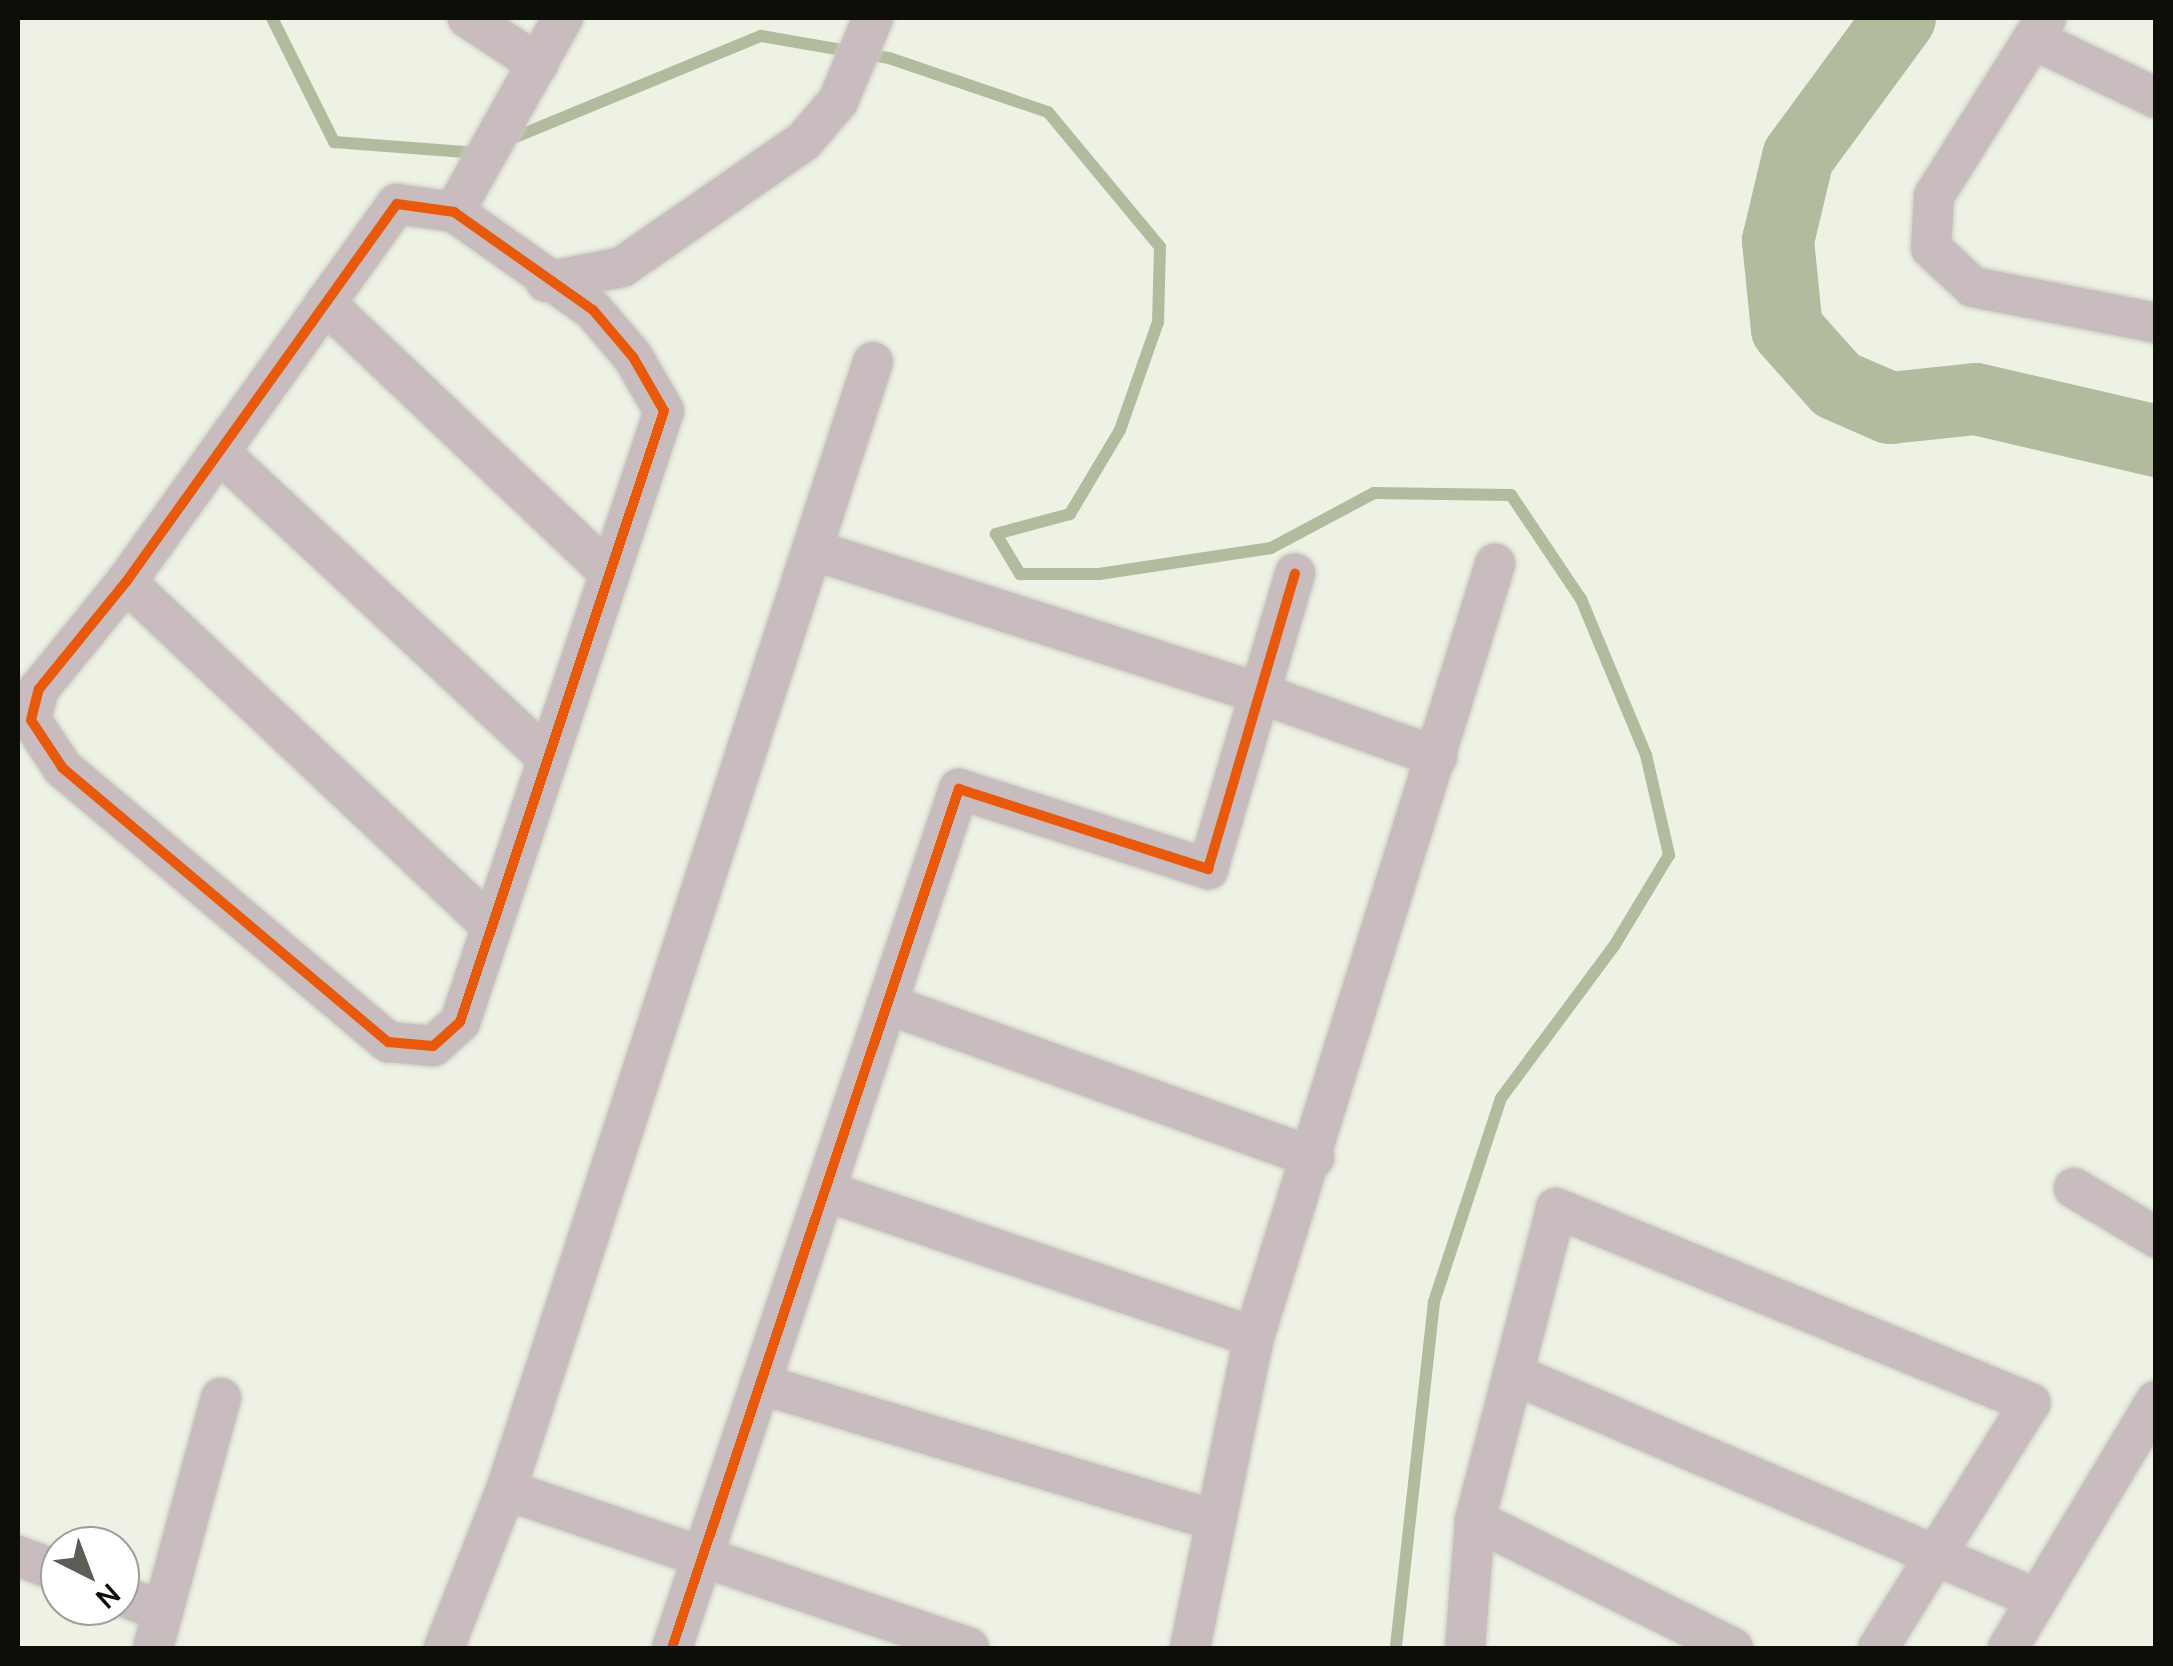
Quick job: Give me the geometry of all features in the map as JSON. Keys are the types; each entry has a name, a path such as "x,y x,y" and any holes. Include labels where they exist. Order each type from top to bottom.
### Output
{"street":[{"path":"468,18 538,64"},
{"path":"454,212 563,18"},
{"path":"546,282 622,267 804,141 838,101 873,18"},
{"path":"2156,98 2040,28 1934,196 1931,248 1973,287 2156,323"},
{"path":"397,204 454,212 546,282 592,310 634,357 664,411 460,1022 433,1046 388,1042 62,766 31,720 39,689 126,582 397,204"},
{"path":"326,303 610,573"},
{"path":"444,1648 506,1490 873,362"},
{"path":"219,452 548,758"},
{"path":"813,550 1262,694 1437,758"},
{"path":"1190,1648 1254,1337 1314,1158 1495,564"},
{"path":"672,1648 960,789 1208,870 1295,574"},
{"path":"126,582 491,926"},
{"path":"887,1004 1314,1158"},
{"path":"2074,1188 2156,1238"},
{"path":"824,1191 1254,1337"},
{"path":"1466,1648 1475,1520 1556,1208 2030,1403 1932,1554 1878,1648"},
{"path":"1513,1374 2037,1599"},
{"path":"760,1384 1216,1521"},
{"path":"158,1630 221,1398"},
{"path":"2008,1648 2156,1401"},
{"path":"506,1490 970,1648"},
{"path":"1475,1520 1733,1648"}],"waterway":[{"path":"272,18 334,142 478,153"},
{"path":"1900,18 1798,157 1778,241 1787,329 1837,385 1890,408 1976,399 2156,441"},
{"path":"506,141 761,36 889,58 1048,112 1160,247 1158,322 1120,430 1070,514 996,534 1020,574 1099,574 1271,548 1374,493 1511,495 1581,599 1646,755 1669,855 1614,946 1501,1098 1434,1302 1396,1648"}],"cycle path":[{"path":"397,204 454,212 593,310 633,357 664,411 460,1022 433,1046 388,1042 62,767 31,720 39,689 126,582 397,204"},
{"path":"672,1648 959,789 1208,869 1295,574"}]}
